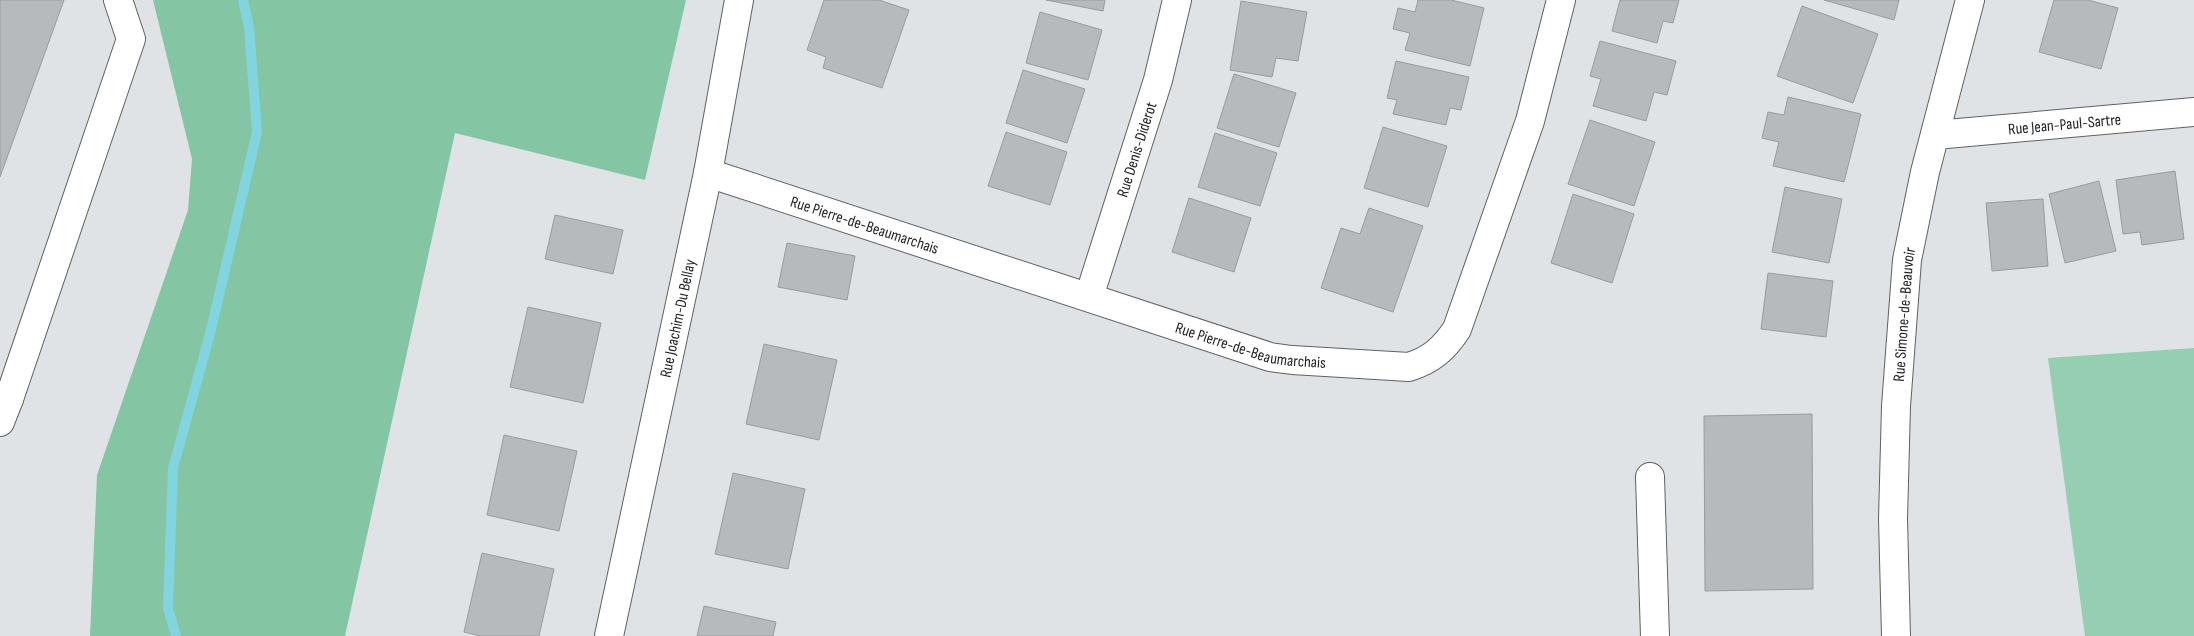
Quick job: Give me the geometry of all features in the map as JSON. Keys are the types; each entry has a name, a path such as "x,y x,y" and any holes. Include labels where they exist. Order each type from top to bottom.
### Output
{"street":[{"path":"3,406 131,39 118,0"},
{"name":"Rue Joachim-Du Bellay","path":"609,636 708,173 739,0"},
{"name":"Rue Denis-Diderot","path":"1089,297 1158,80 1177,0"},
{"name":"Rue Pierre-de-Beaumarchais","path":"708,173 1270,357 1409,367 1422,363 1437,354 1457,329 1530,121 1561,0"},
{"name":"Rue Simone-de-Beauvoir","path":"1896,636 1893,510 1896,406 1907,260 1934,135 1970,0"},
{"name":"Rue Jean-Paul-Sartre","path":"1934,135 2194,112"},
{"path":"1650,477 1655,636"}],"green space":[{"path":"153,0 686,0 645,180 455,133 345,636 90,636 97,475 188,210 192,159"},
{"path":"2194,348 2194,636 2085,636 2048,358"}],"building":[{"path":"0,0 64,0 0,177"},
{"path":"824,0 879,0 909,10 882,88 823,68 826,57 807,50"},
{"path":"1046,0 1105,0 1103,11"},
{"path":"1418,0 1451,0 1484,8 1470,66 1405,50 1410,33 1393,29 1398,8 1415,12"},
{"path":"1620,0 1679,0 1673,23 1663,21 1657,43 1612,31"},
{"path":"1824,0 1899,0 1894,20"},
{"path":"2054,0 2088,0 2118,8 2101,69 2039,52"},
{"path":"1241,1 1307,12 1298,61 1276,58 1272,77 1230,70"},
{"path":"1802,6 1878,34 1853,103 1777,76"},
{"path":"1040,12 1102,30 1088,80 1026,63"},
{"path":"1600,41 1676,61 1667,95 1654,92 1646,121 1593,106 1601,79 1590,76"},
{"path":"1396,61 1469,77 1461,110 1450,108 1446,125 1393,114 1397,100 1387,98"},
{"path":"1023,70 1085,89 1067,143 1006,123"},
{"path":"1234,74 1296,93 1279,147 1217,128"},
{"path":"1788,97 1861,114 1844,182 1773,166 1779,142 1762,138 1768,112 1784,115"},
{"path":"1590,120 1655,142 1634,206 1568,184"},
{"path":"1383,127 1447,146 1428,207 1364,188"},
{"path":"1006,132 1067,152 1050,205 988,186"},
{"path":"1215,133 1277,153 1260,206 1198,187"},
{"path":"2175,171 2184,239 2142,245 2140,232 2123,234 2116,180"},
{"path":"2099,181 2116,251 2065,263 2049,194"},
{"path":"1785,187 1842,199 1829,263 1772,252"},
{"path":"1573,194 1634,214 1612,283 1551,263"},
{"path":"1189,198 1251,218 1234,272 1172,252"},
{"path":"2043,199 2048,266 1992,271 1986,203"},
{"path":"1369,208 1423,226 1393,312 1321,288 1341,228 1360,234"},
{"path":"555,215 623,230 613,274 545,259"},
{"path":"787,243 855,256 847,300 778,287"},
{"path":"1768,273 1833,281 1826,337 1761,329"},
{"path":"528,307 601,323 583,403 510,387"},
{"path":"764,344 837,360 819,440 746,424"},
{"path":"1812,414 1813,589 1705,591 1704,416"},
{"path":"504,435 577,451 559,531 487,515"},
{"path":"733,473 805,489 788,569 715,554"},
{"path":"482,553 554,569 539,636 480,636 464,632"},
{"path":"704,606 776,622 773,636 697,636"}],"waterway":[{"path":"176,636 168,608 173,468 210,334 257,132 249,27 243,0"}]}
